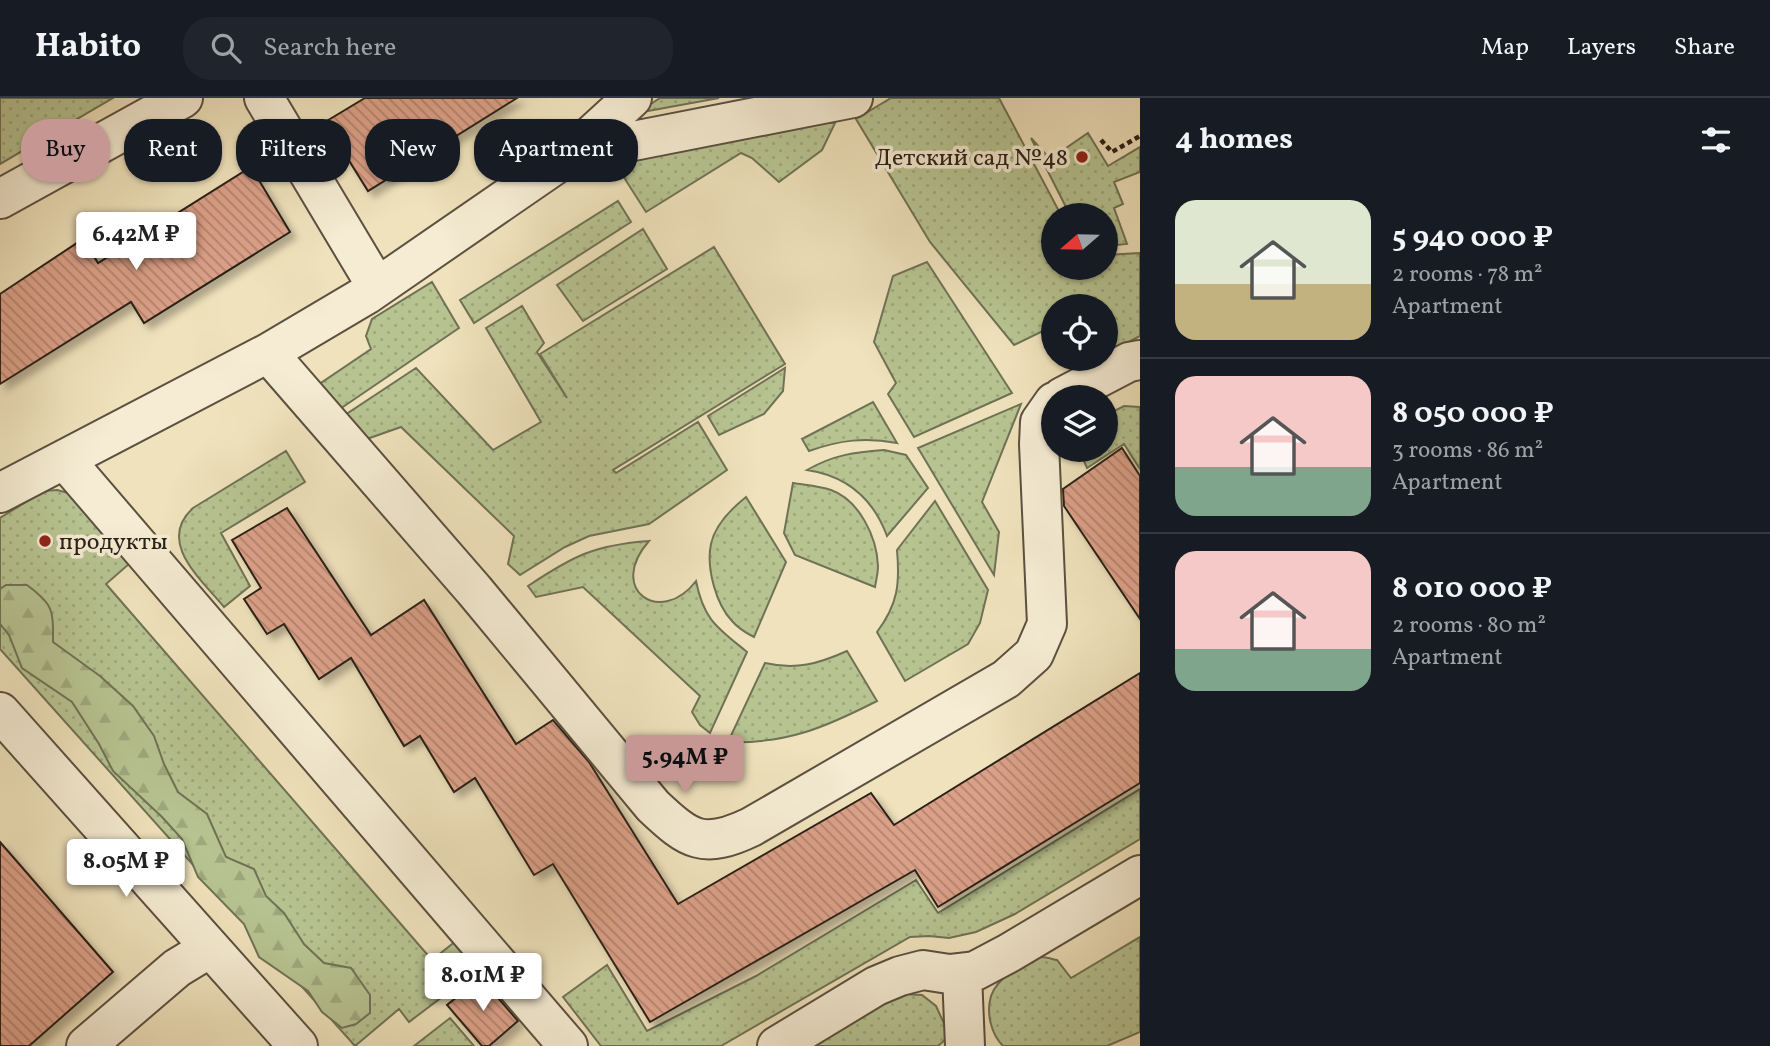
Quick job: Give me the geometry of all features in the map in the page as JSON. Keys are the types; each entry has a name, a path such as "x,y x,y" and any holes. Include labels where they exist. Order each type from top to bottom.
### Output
{"street":[{"path":"0,199 183,98"},
{"path":"264,98 377,287"},
{"path":"609,119 632,98"},
{"path":"638,140 853,98"},
{"path":"0,493 268,353 377,287 530,182"},
{"path":"268,353 474,590 653,806 680,831 695,838 710,840 729,838 751,827 1006,679 1034,654 1048,624 1039,444 1041,421"},
{"path":"1085,385 1119,367 1140,360"},
{"path":"65,460 408,863 568,1046"},
{"path":"0,712 298,1046"},
{"path":"777,1046 876,986 900,976 923,970 962,974 975,971 1140,875"},
{"path":"86,1046 177,968 210,948"},
{"path":"962,974 965,1046"}],"path":[{"path":"1101,139 1112,152 1140,136"}],"green space":[{"path":"0,98 113,98 77,119 21,119 21,152 0,164"},
{"path":"660,98 719,98 637,113"},
{"path":"891,98 999,98 1055,203 1041,203 1041,280 1118,280 1118,254 1140,253 1140,336 1118,348 1118,294 1041,294 1041,332 1014,345 930,242 856,119"},
{"path":"811,122 835,123 822,150 779,182 752,158 741,153 646,212 627,182 638,182 638,160"},
{"path":"1088,133 1108,166 1140,147 1140,172 1114,182 1123,204 1118,206 1118,203 1064,203 1031,138 1050,159"},
{"path":"618,201 631,222 474,323 460,300"},
{"path":"1118,219 1127,244 1118,245"},
{"path":"643,229 667,269 583,321 557,285"},
{"path":"714,247 785,364 613,470 616,473 698,422 727,470 649,524 589,536 565,547 520,575 508,564 514,536 401,427 364,440 342,417 416,368 493,450 541,422 486,328 522,306 544,343 537,352 567,398 540,354"},
{"path":"927,262 1012,393 914,437 888,394 896,383 874,342 893,276"},
{"path":"432,282 459,328 337,411 315,387 371,349 366,336 372,319"},
{"path":"785,368 783,391 764,414 719,435 708,416"},
{"path":"873,402 897,443 853,441 809,451 802,439"},
{"path":"1021,404 982,502 999,532 994,575 918,448"},
{"path":"1124,406 1140,407 1140,469 1124,444 1118,448 1118,409"},
{"path":"884,450 906,455 928,488 887,536 874,510 857,491 834,478 807,470 844,455"},
{"path":"286,451 305,482 221,533 250,586 224,607 186,560 180,547 179,534 183,521 193,508"},
{"path":"1084,462 1096,462 1087,468"},
{"path":"793,483 831,490 850,502 858,511 870,532 877,555 875,587 795,555 784,533"},
{"path":"57,490 72,494 129,564 106,584 432,960 462,936 487,963 409,1022 399,1009 355,1046 0,649 0,518 43,491"},
{"path":"746,497 786,562 754,637 737,626 726,614 717,595 710,564 711,544 716,530 729,512"},
{"path":"935,501 988,590 980,623 968,644 905,681 877,632 896,593 897,550"},
{"path":"649,541 637,559 633,574 636,587 643,597 654,601 668,601 682,594 696,581 708,615 720,630 747,652 710,733 700,725 692,712 700,696 583,587 536,597 528,586 558,567 598,549"},
{"path":"6,585 27,585 47,603 52,615 53,642 100,676 133,706 154,736 178,792 207,814 226,857 254,869 266,896 284,913 304,944 324,963 351,968 370,995 370,1013 356,1024 342,1028 322,1012 308,991 259,957 244,924 198,877 182,839 113,771 72,702 22,668 9,635 0,624 0,589"},
{"path":"847,651 877,701 841,719 788,737 728,742 765,663 787,666 807,664"},
{"path":"1140,789 1140,839 1015,914 976,932 949,938 910,937 721,1046 601,1046 563,997 607,965 647,1031 756,976 916,880 938,913"},
{"path":"1140,937 1140,1032 1107,1046 1003,1046 995,1036 989,1009 991,996 999,983 1012,971 1027,961 1043,957 1057,960 1071,978"},
{"path":"902,994 922,995 936,1006 947,1030 946,1039 938,1046 809,1046 885,1000"},
{"path":"450,1018 474,1046 414,1046"}],"building":[{"path":"365,98 517,98 483,119 474,119 474,125 460,134 460,119 365,119 365,182 382,182 368,191 351,164 351,119 330,119"},
{"path":"236,176 236,182 260,182 290,232 144,323 131,302 0,384 0,294 83,239 98,263"},
{"path":"1122,448 1140,476 1140,619 1064,506 1063,489 1102,462 1118,462 1118,451"},
{"path":"287,508 371,635 424,600 516,744 553,720 589,762 678,904 871,793 894,825 1140,673 1140,783 938,907 915,870 650,1022 553,864 534,875 475,778 454,792 420,736 404,746 351,658 319,679 284,624 267,634 244,599 261,588 232,540"},
{"path":"0,842 113,972 29,1046 0,1046"},
{"path":"481,978 518,1021 489,1046 482,1046 447,1005"}],"place":[{"name":"Детский сад №48","path":"1082,157"},
{"name":"продукты","path":"45,541"}]}
